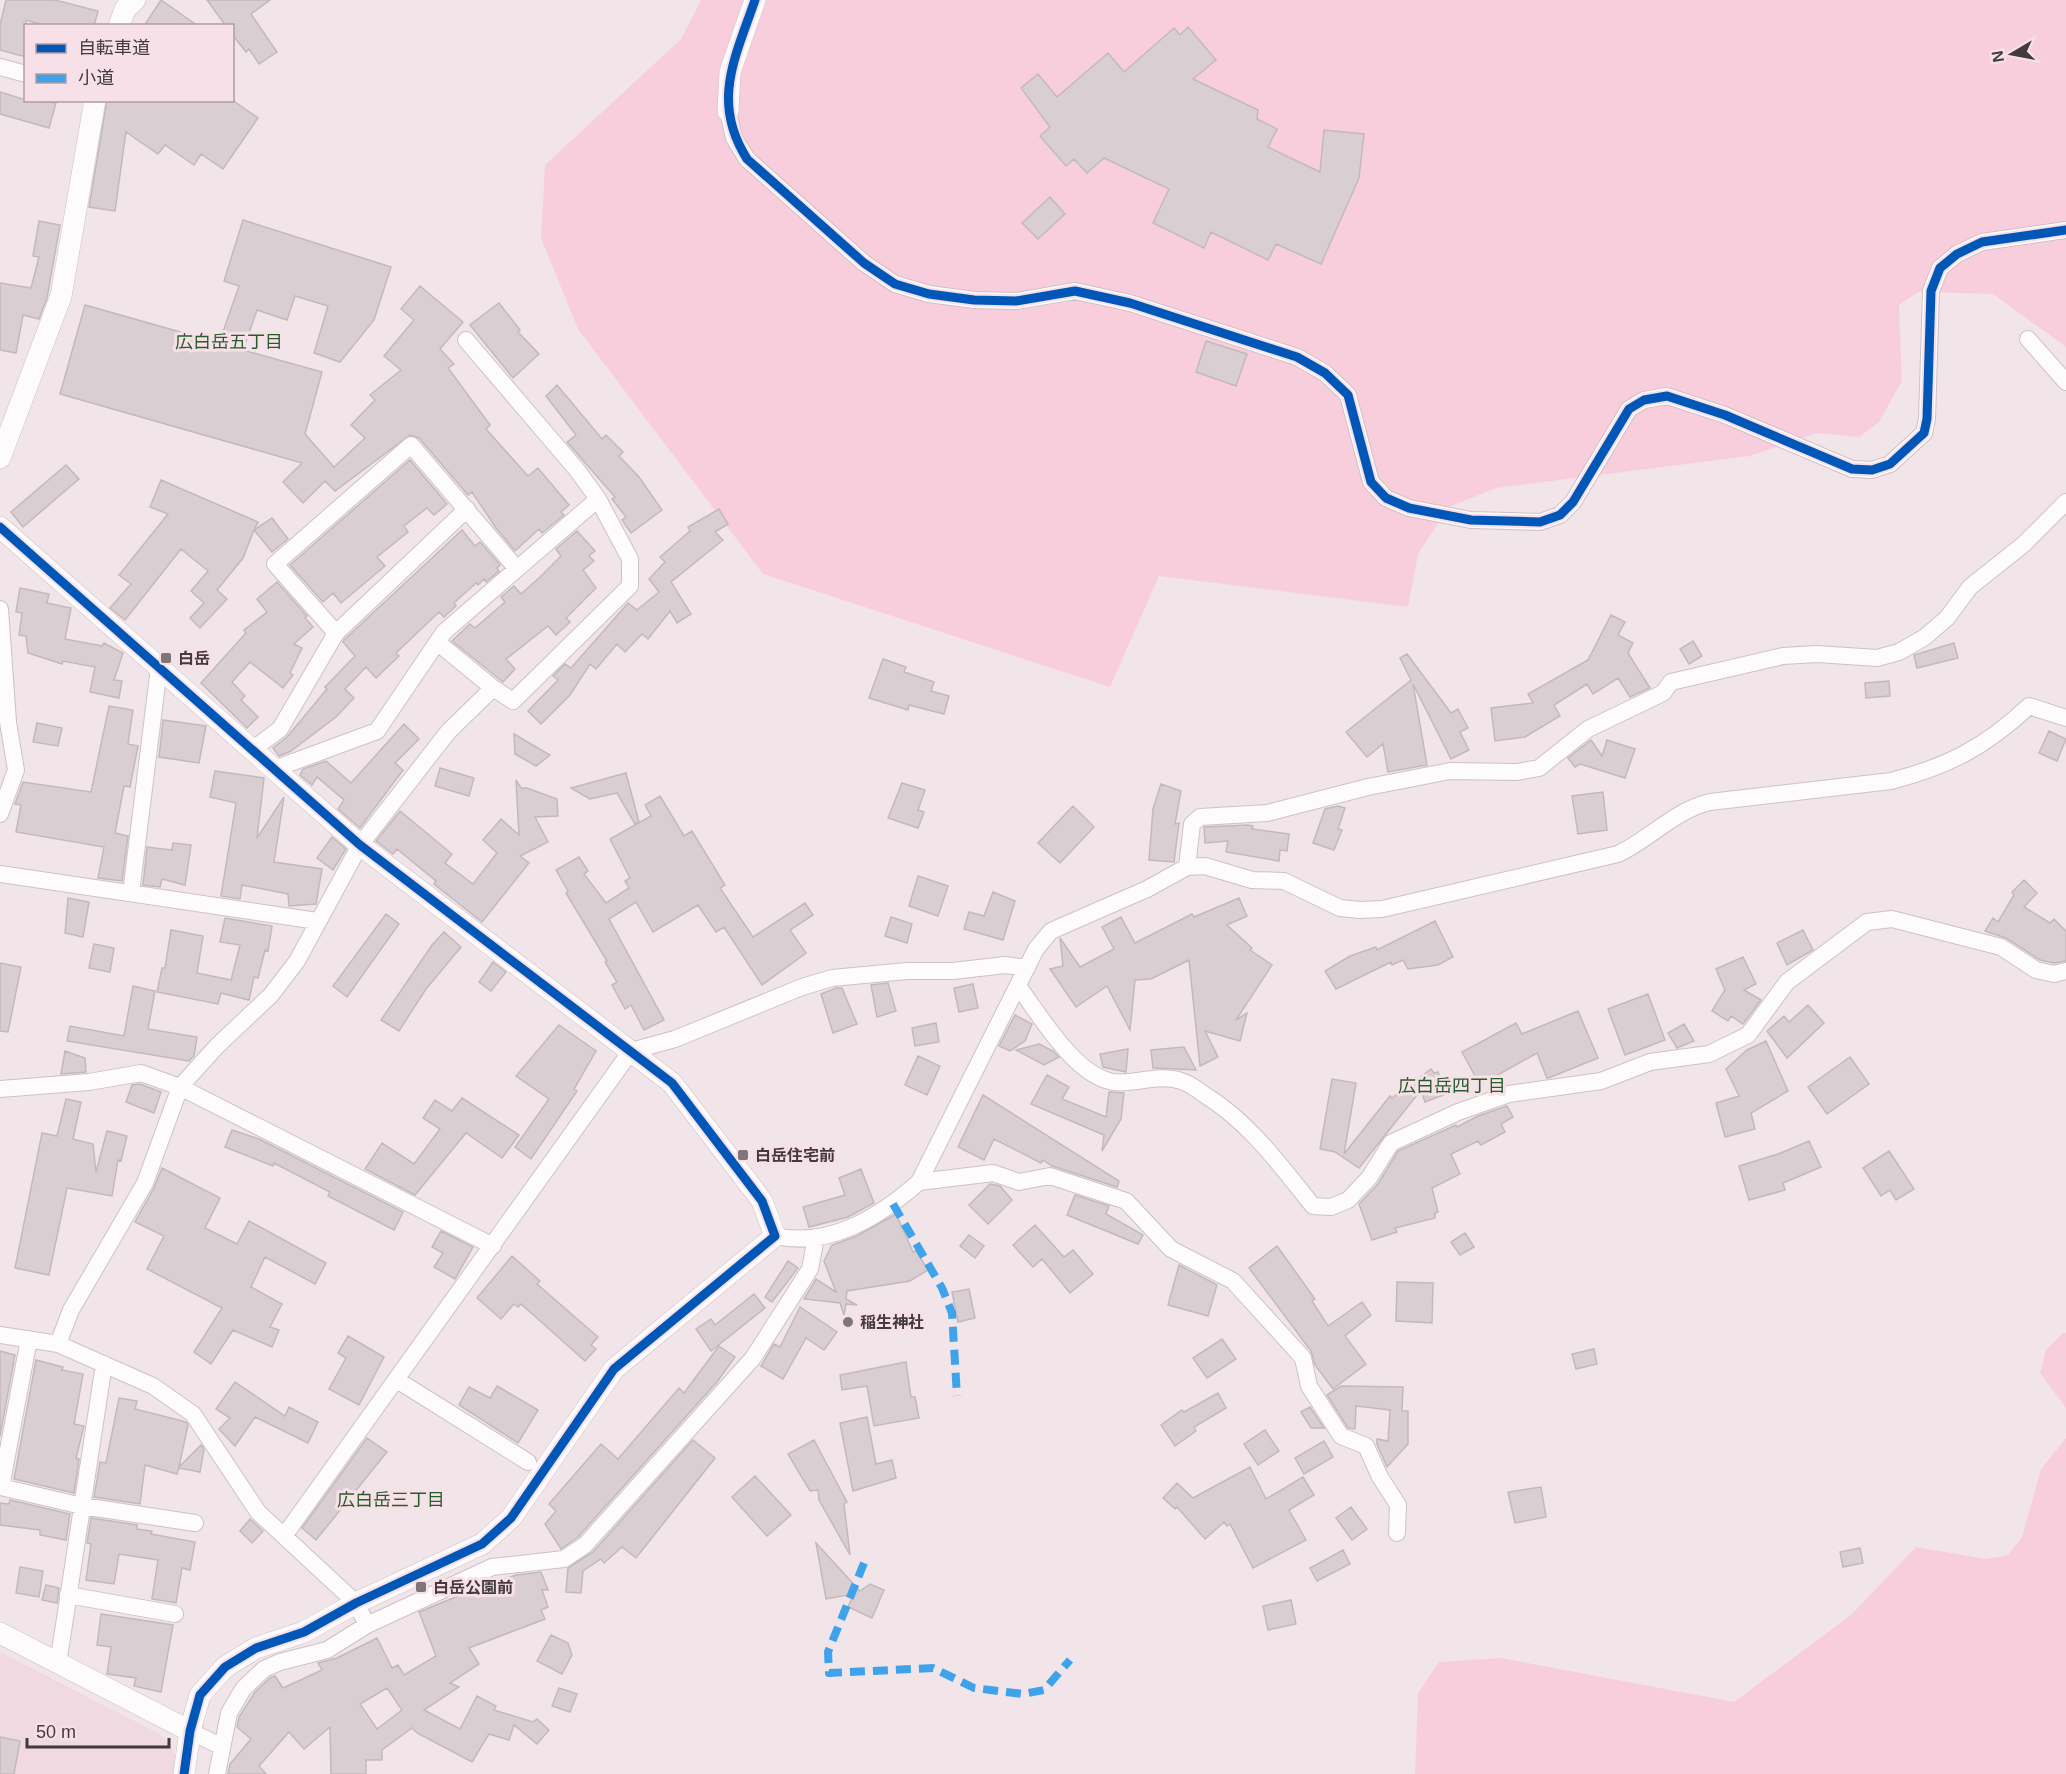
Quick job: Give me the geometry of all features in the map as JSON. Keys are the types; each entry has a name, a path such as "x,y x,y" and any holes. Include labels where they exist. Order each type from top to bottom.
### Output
{"street":[{"path":"755,0 730,72 728,111 734,138 747,159 864,263 895,284 929,294 974,300 1016,301 1075,291 1130,303 1297,357 1325,373 1348,395 1371,482 1386,498 1409,508 1471,520 1540,522 1560,515 1573,502 1629,409 1644,400 1667,396 1725,415 1852,469 1872,470 1890,464 1924,433 1927,418 1931,291 1940,268 1957,254 1982,243 2066,230"},
{"path":"0,67 24,73"},
{"path":"0,458 62,296 95,102"},
{"path":"2028,339 2066,382"},
{"path":"437,642 492,688 513,701 630,586 630,559 598,499 577,470 466,340"},
{"path":"336,633 275,564 411,445 517,568"},
{"path":"274,769 377,731 444,632 598,499"},
{"path":"1187,867 1192,824 1200,817 1267,813 1368,787 1450,771 1517,772 1539,768 1588,729 1663,693 1671,682 1783,656 1818,654 1877,658 1899,652 1925,637 1940,624 1970,587 2024,544 2066,502"},
{"path":"252,750 279,729 336,633 466,509"},
{"path":"0,527 360,845 672,1083 762,1201 775,1236"},
{"path":"0,609 8,722 16,770 0,814"},
{"path":"131,893 159,668"},
{"path":"58,1344 71,1310 145,1183 180,1088 217,1047 271,994 297,961 360,845 448,732 492,688"},
{"path":"775,1236 796,1240 841,1233 890,1207 919,1182 1036,949 1052,931 1147,890 1187,867 1205,866 1252,880 1284,881 1340,908 1382,909 1608,857 1637,845 1691,806 1891,781 1918,774 1985,744 2028,706 2066,718"},
{"path":"0,874 317,921"},
{"path":"1018,986 1071,1056 1095,1074 1113,1082 1164,1078 1182,1081 1216,1102 1259,1139 1313,1206 1332,1207 1348,1200 1369,1178 1390,1143 1458,1112 1509,1094 1602,1081 1650,1062 1708,1054 1748,1035 1787,982 1867,922 1892,919 2001,947 2036,970 2054,974 2066,971"},
{"path":"284,1536 632,1051 675,1039 802,987 832,978 907,971 953,971 1005,965 1027,968"},
{"path":"0,1089 88,1082 141,1073 180,1088 493,1246"},
{"path":"919,1182 993,1173 1019,1182 1050,1176 1126,1201 1171,1249 1233,1281 1303,1358 1309,1386 1341,1436 1366,1446 1380,1477 1398,1505 1397,1533"},
{"path":"217,1774 220,1746 229,1713 243,1689 264,1670 280,1662 327,1650 363,1615 482,1544 511,1518 614,1369 775,1236"},
{"path":"184,1774 190,1731 200,1695 225,1667 256,1648 363,1615 492,1567 564,1558 585,1545 753,1358 810,1269 816,1237"},
{"path":"0,1335 58,1344 153,1386 193,1414 258,1512 363,1615"},
{"path":"29,1339 1,1487 82,1506 195,1524"},
{"path":"58,1664 104,1364"},
{"path":"397,1380 528,1462"},
{"path":"68,1595 175,1614"},
{"path":"0,1633 220,1746"}],"shaded area":[{"path":"701,0 2066,0 2066,347 1993,294 1918,292 1899,305 1902,381 1879,422 1859,437 1817,433 1750,456 1496,488 1449,507 1418,554 1408,607 1159,576 1110,687 763,574 578,329 541,238 545,165 681,39"},
{"path":"2063,1333 2066,1333 2066,1408 2040,1373 2046,1350"},
{"path":"2066,1438 2066,1774 1415,1774 1418,1693 1439,1662 1501,1658 1734,1702 1851,1615 1916,1547 1986,1559 2008,1555 2022,1537 2041,1469"},
{"path":"0,1652 158,1733 171,1746 178,1763 177,1774 0,1774"}],"building":[{"path":"6,0 55,0 98,11 95,24 39,24 26,20 24,56 0,50 0,25"},
{"path":"161,0 195,24 145,24"},
{"path":"207,0 270,0 251,14 277,52 259,64 249,49 246,52 234,37 234,24 225,24"},
{"path":"1188,27 1216,60 1193,79 1258,110 1257,119 1277,129 1268,147 1320,172 1324,130 1364,134 1359,178 1321,264 1276,244 1268,260 1211,232 1204,248 1153,223 1169,189 1104,158 1087,173 1074,159 1066,166 1040,136 1050,127 1021,88 1038,74 1057,97 1108,53 1124,72 1174,28 1180,35"},
{"path":"0,92 24,99 24,102 56,103 49,128 0,114"},
{"path":"234,101 258,118 223,169 201,154 194,165 165,145 158,154 126,132 115,211 89,207 107,102"},
{"path":"1050,197 1065,214 1038,239 1022,223"},
{"path":"243,220 391,267 374,320 340,362 314,353 328,306 295,296 287,320 257,310 243,350 322,372 305,434 334,467 365,438 351,425 375,400 370,395 401,370 384,356 414,320 401,309 420,286 463,322 440,349 454,364 448,368 490,425 486,429 528,476 538,468 569,505 561,512 564,515 542,533 539,529 515,551 496,528 472,492 468,495 419,438 410,435 335,491 325,481 303,503 283,482 302,463 60,394 85,305 219,343 239,286 224,281"},
{"path":"39,221 60,225 47,298 39,319 23,315 16,353 0,350 0,283 31,288 39,257 33,256"},
{"path":"499,303 520,330 518,332 539,354 513,378 470,325"},
{"path":"1206,341 1247,354 1236,386 1196,372"},
{"path":"557,385 602,439 606,435 623,452 619,456 639,477 662,510 631,533 622,520 626,517 612,499 615,497 567,442 576,435 546,396"},
{"path":"410,460 447,504 434,515 427,508 404,526 408,532 377,557 385,566 341,603 333,593 323,602 290,565"},
{"path":"66,465 79,479 23,527 11,512"},
{"path":"161,480 258,522 243,558 217,590 227,599 200,628 190,618 204,603 191,591 208,571 181,549 125,620 110,608 131,584 119,575 168,514 150,507"},
{"path":"719,509 728,524 715,532 723,540 671,582 691,614 677,623 670,611 648,639 642,634 625,652 617,644 596,669 590,664 570,695 541,724 528,711 558,680 553,676 565,664 571,668 628,603 637,610 659,592 649,579 665,562 660,557 690,531 688,527"},
{"path":"272,518 288,539 272,552 254,530"},
{"path":"462,530 475,546 480,542 500,565 497,568 499,571 486,582 484,579 478,585 476,583 454,603 456,606 444,617 439,612 396,653 399,656 376,678 366,667 345,689 354,698 336,717 291,751 279,756 273,748 287,737 327,689 325,687 355,656 343,642 344,640"},
{"path":"577,531 595,551 589,556 594,561 583,570 596,588 566,618 570,622 556,635 548,626 506,659 515,669 503,682 452,641 470,624 475,628 505,602 501,597 514,586 521,594 561,556 556,549"},
{"path":"277,582 307,616 305,618 313,627 294,644 302,648 290,673 293,675 283,688 250,662 232,682 245,696 241,700 258,717 247,728 201,683 246,633 244,630 267,612 257,599"},
{"path":"20,588 49,594 47,603 71,608 65,639 102,646 104,643 123,653 114,680 122,681 119,698 90,692 95,667 63,661 62,664 28,653 26,636 19,635 22,613 16,612"},
{"path":"1611,615 1625,622 1618,635 1633,643 1628,653 1650,688 1630,697 1618,678 1593,694 1587,684 1554,705 1560,716 1525,737 1495,741 1491,708 1533,703 1528,694 1588,660"},
{"path":"1693,641 1702,656 1689,664 1680,649"},
{"path":"1954,643 1958,658 1917,668 1914,655"},
{"path":"1407,654 1451,713 1458,709 1468,728 1460,732 1469,750 1451,759 1413,684 1427,765 1388,772 1383,744 1367,757 1346,732 1411,680 1400,658"},
{"path":"883,659 906,667 904,672 934,682 931,691 949,696 944,714 909,705 908,710 869,698"},
{"path":"1889,681 1890,696 1866,698 1865,683"},
{"path":"109,706 133,710 128,744 138,746 130,787 124,786 115,833 128,836 122,881 98,878 104,847 16,832 21,805 15,804 23,782 91,792"},
{"path":"163,720 206,726 199,763 159,757"},
{"path":"37,723 62,728 58,746 33,742"},
{"path":"404,724 419,739 395,763 403,770 360,828 338,809 344,800 317,777 312,785 300,775 303,769 326,761 351,783"},
{"path":"2049,731 2066,739 2057,761 2039,753"},
{"path":"514,734 550,755 536,766 515,754"},
{"path":"1591,740 1602,756 1607,740 1635,749 1625,778 1580,764 1575,767 1568,758"},
{"path":"440,768 474,778 469,796 435,786"},
{"path":"215,771 264,778 257,838 284,797 274,862 322,869 316,904 289,906 288,894 242,885 240,899 221,896 236,803 210,797"},
{"path":"626,773 639,822 635,824 617,793 590,799 571,788"},
{"path":"516,780 521,788 557,799 558,816 535,817 548,842 520,856 529,863 482,922 434,884 436,881 397,849 393,854 376,841 400,811 452,854 445,863 473,884 497,853 483,840 501,819 519,835"},
{"path":"902,783 925,790 918,810 924,812 918,828 888,818"},
{"path":"1161,784 1181,791 1175,824 1179,823 1174,862 1149,860 1153,809"},
{"path":"1603,792 1607,830 1578,834 1572,796"},
{"path":"660,796 684,836 692,831 725,885 720,888 753,937 805,903 813,915 790,930 806,953 762,985 724,927 716,932 698,905 653,932 636,902 609,919 664,1020 644,1030 631,1005 625,1009 612,985 617,982 605,962 607,961 566,893 568,891 556,870 579,857 588,871 584,874 606,903 629,888 625,881 630,878 610,839 651,816 645,805"},
{"path":"1073,806 1094,827 1060,863 1038,843"},
{"path":"1338,806 1345,808 1338,829 1342,830 1334,850 1313,843 1325,809"},
{"path":"1253,826 1252,829 1289,834 1287,851 1280,850 1279,861 1226,852 1228,841 1205,843 1204,827"},
{"path":"332,837 346,849 333,870 317,858"},
{"path":"173,843 191,845 185,885 162,879 160,887 143,885 147,847 172,850"},
{"path":"918,876 948,886 938,916 909,906"},
{"path":"2024,880 2037,893 2024,907 2050,923 2054,919 2066,931 2066,961 2054,963 2040,960 2006,938 1985,931 1993,918 1998,922 2014,895 2012,892"},
{"path":"993,892 1015,901 1003,940 964,929 969,912 984,916"},
{"path":"68,898 89,902 83,937 65,933"},
{"path":"1239,898 1247,916 1227,925 1252,948 1250,950 1272,965 1236,1020 1247,1013 1240,1041 1205,1031 1218,1057 1200,1066 1189,960 1151,979 1135,980 1130,1030 1107,986 1076,1007 1050,969 1063,966 1060,938 1080,967 1114,949 1102,927 1121,917 1135,943 1192,914 1194,917"},
{"path":"386,914 399,924 347,997 333,986"},
{"path":"891,917 912,924 907,943 885,936"},
{"path":"225,918 272,926 268,951 265,950 258,978 254,977 249,1000 221,993 218,1004 157,992 162,968 165,968 171,930 203,936 197,973 231,980 240,945 220,942"},
{"path":"1435,921 1453,957 1438,965 1408,969 1403,960 1392,965 1391,962 1336,989 1325,971 1350,956 1376,947 1377,950"},
{"path":"1803,930 1813,950 1787,965 1777,943"},
{"path":"444,932 461,947 426,989 399,1031 381,1020 432,945"},
{"path":"94,944 114,948 110,972 89,968"},
{"path":"1743,957 1756,984 1744,990 1761,1000 1743,1024 1731,1016 1728,1021 1712,1011 1725,990 1716,969"},
{"path":"493,962 506,972 491,991 479,982"},
{"path":"0,963 21,967 8,1032 0,1031"},
{"path":"888,983 896,1011 877,1017 871,985"},
{"path":"973,984 978,1008 959,1012 954,988"},
{"path":"133,986 155,991 148,1029 197,1037 194,1056 189,1061 67,1041 70,1026 124,1036"},
{"path":"842,988 857,1024 833,1033 821,994"},
{"path":"1648,994 1665,1040 1625,1055 1608,1009"},
{"path":"1808,1005 1824,1023 1787,1058 1767,1031 1784,1016 1789,1022"},
{"path":"1578,1011 1598,1058 1551,1077 1547,1078 1537,1053 1480,1085 1462,1052 1516,1023 1522,1034"},
{"path":"1015,1015 1032,1024 1025,1041 1010,1051 999,1046"},
{"path":"936,1023 939,1042 915,1046 912,1028"},
{"path":"1684,1024 1694,1041 1677,1048 1668,1033"},
{"path":"559,1025 596,1051 574,1089 577,1091 531,1159 515,1147 549,1099 516,1076"},
{"path":"1766,1041 1788,1091 1751,1113 1755,1129 1725,1137 1716,1103 1739,1096 1726,1069 1747,1050"},
{"path":"1039,1044 1059,1057 1044,1065 1016,1050"},
{"path":"1184,1047 1196,1070 1153,1068 1151,1050"},
{"path":"1128,1049 1126,1072 1103,1067 1100,1054"},
{"path":"65,1051 85,1058 86,1072 61,1074"},
{"path":"918,1056 940,1066 927,1095 905,1085"},
{"path":"1850,1057 1869,1084 1827,1114 1808,1087"},
{"path":"1431,1069 1434,1073 1438,1072 1446,1094 1425,1102 1421,1090 1359,1168 1335,1152 1320,1149 1332,1079 1356,1083 1344,1154 1390,1096 1392,1098"},
{"path":"1047,1075 1069,1087 1062,1099 1106,1117 1109,1092 1124,1093 1121,1119 1102,1151 1104,1135 1031,1104"},
{"path":"140,1084 161,1092 154,1113 126,1102 132,1085"},
{"path":"983,1095 1119,1181 1117,1187 1052,1166 1043,1160 1041,1163 994,1139 984,1160 958,1147"},
{"path":"462,1098 519,1135 502,1158 466,1133 415,1195 365,1169 382,1143 414,1164 440,1129 423,1118 435,1100 452,1111"},
{"path":"66,1099 81,1102 73,1139 93,1144 96,1172 107,1131 127,1136 121,1161 118,1160 112,1196 67,1188 49,1275 15,1268 42,1133 57,1136"},
{"path":"1507,1106 1513,1117 1501,1124 1505,1132 1481,1145 1478,1141 1451,1154 1460,1174 1432,1188 1438,1212 1435,1213 1435,1218 1395,1228 1397,1232 1372,1240 1359,1204 1378,1184 1398,1151 1456,1125 1457,1127 1478,1116"},
{"path":"232,1130 259,1139 403,1212 394,1230 328,1196 330,1192 274,1163 273,1166 225,1147"},
{"path":"1809,1141 1821,1167 1783,1183 1785,1190 1749,1200 1739,1166 1778,1154"},
{"path":"1889,1151 1914,1189 1896,1200 1890,1190 1881,1196 1863,1168"},
{"path":"162,1168 220,1198 205,1228 237,1244 249,1221 326,1263 315,1284 265,1257 251,1287 282,1304 270,1327 279,1330 272,1347 233,1330 211,1364 194,1352 222,1308 147,1269 164,1236 135,1222"},
{"path":"861,1169 874,1203 848,1217 809,1227 803,1207 845,1195 839,1178"},
{"path":"990,1184 1000,1186 1012,1200 988,1224 969,1205"},
{"path":"1075,1195 1109,1206 1106,1214 1143,1235 1138,1244 1067,1215"},
{"path":"896,1214 913,1252 916,1251 928,1270 910,1281 847,1291 846,1299 857,1305 846,1304 844,1315 840,1303 804,1299 816,1279 836,1292 824,1261 832,1245 857,1236"},
{"path":"1035,1225 1064,1257 1073,1250 1093,1274 1070,1293 1042,1259 1033,1267 1013,1245"},
{"path":"441,1231 473,1247 455,1279 434,1267 443,1253 432,1247"},
{"path":"1465,1233 1474,1247 1460,1255 1451,1242"},
{"path":"969,1235 984,1246 975,1258 960,1246"},
{"path":"1277,1246 1315,1299 1312,1301 1328,1326 1362,1302 1371,1315 1345,1336 1366,1364 1333,1389 1315,1365 1311,1351 1249,1268"},
{"path":"512,1256 540,1281 537,1284 598,1337 591,1345 596,1349 585,1361 521,1304 518,1307 514,1304 501,1319 477,1298"},
{"path":"788,1261 798,1268 772,1302 765,1297"},
{"path":"1179,1265 1217,1285 1208,1316 1168,1305"},
{"path":"1397,1282 1433,1283 1432,1323 1396,1321"},
{"path":"969,1289 975,1318 958,1322 952,1292"},
{"path":"754,1294 765,1308 711,1351 696,1329 711,1319 715,1325"},
{"path":"800,1307 837,1332 824,1350 806,1338 783,1379 761,1366 774,1344 780,1347"},
{"path":"348,1336 384,1357 359,1405 329,1389 346,1358 338,1353"},
{"path":"1222,1339 1236,1359 1207,1378 1193,1358"},
{"path":"719,1346 735,1357 717,1382 578,1537 561,1549 545,1524 556,1511 549,1504 601,1444 618,1459 679,1388 684,1393"},
{"path":"1594,1349 1597,1364 1576,1369 1572,1354"},
{"path":"0,1351 15,1355 0,1436"},
{"path":"36,1360 63,1367 62,1370 83,1374 74,1424 84,1426 76,1458 79,1459 74,1493 14,1479"},
{"path":"906,1362 911,1397 915,1397 919,1418 874,1426 867,1386 842,1390 840,1375"},
{"path":"235,1382 285,1416 289,1407 318,1422 308,1443 255,1417 235,1446 219,1429 230,1418 216,1409"},
{"path":"497,1386 538,1410 518,1443 459,1405 469,1387 490,1398"},
{"path":"1341,1386 1403,1387 1402,1411 1408,1411 1408,1444 1387,1467 1377,1439 1388,1441 1390,1410 1356,1406 1355,1429 1348,1428 1327,1395"},
{"path":"1218,1393 1226,1408 1194,1427 1196,1431 1175,1446 1161,1425 1182,1410 1184,1412"},
{"path":"119,1398 137,1401 135,1409 186,1422 188,1425 179,1467 201,1445 204,1449 200,1472 179,1468 177,1474 145,1465 140,1504 94,1497 100,1462 106,1463"},
{"path":"1310,1407 1324,1428 1311,1428 1301,1412"},
{"path":"867,1417 876,1464 892,1460 896,1478 853,1491 840,1423"},
{"path":"1265,1430 1279,1451 1258,1465 1244,1444"},
{"path":"367,1438 387,1452 316,1540 302,1528"},
{"path":"693,1440 715,1458 636,1558 622,1547 604,1563 601,1559 583,1571 581,1593 566,1592 568,1568 593,1552"},
{"path":"814,1440 847,1502 844,1504 850,1555 819,1500 818,1490 810,1491 788,1454"},
{"path":"1324,1441 1333,1457 1304,1474 1295,1458"},
{"path":"1250,1467 1266,1499 1303,1477 1314,1495 1289,1510 1306,1540 1253,1568 1230,1524 1227,1526 1224,1522 1205,1539 1177,1507 1175,1509 1163,1498 1177,1483 1193,1498"},
{"path":"755,1476 791,1515 767,1536 732,1497"},
{"path":"1541,1487 1546,1517 1515,1523 1508,1492"},
{"path":"10,1500 70,1514 66,1540 40,1535 40,1530 0,1525 0,1503 9,1504"},
{"path":"1351,1507 1367,1529 1352,1540 1336,1518"},
{"path":"91,1518 137,1525 137,1529 152,1531 151,1534 195,1542 190,1570 182,1568 176,1603 152,1599 158,1560 119,1554 114,1584 86,1580 91,1544 87,1543"},
{"path":"250,1519 263,1531 252,1543 240,1531"},
{"path":"816,1543 860,1591 870,1584 884,1590 872,1618 848,1607 854,1594 826,1599"},
{"path":"1860,1548 1863,1563 1843,1567 1840,1552"},
{"path":"1343,1550 1350,1564 1317,1581 1310,1568"},
{"path":"20,1567 43,1571 39,1597 16,1593"},
{"path":"541,1572 548,1590 542,1590 548,1607 541,1610 545,1619 469,1648 479,1664 450,1683 459,1687 424,1710 460,1729 477,1696 496,1706 494,1710 533,1722 537,1719 549,1730 537,1744 514,1725 509,1740 489,1734 472,1762 417,1733 412,1728 382,1750 382,1760 366,1760 366,1774 331,1774 330,1727 304,1749 289,1732 259,1766 266,1774 228,1774 230,1764 251,1739 237,1727 239,1717 255,1692 270,1678 275,1676 283,1688 322,1670 318,1663 337,1658 377,1638 392,1668 398,1665 404,1675 436,1656 419,1612 516,1575","holes":["387,1688 402,1710 377,1729 360,1704"]},
{"path":"46,1585 59,1588 57,1603 42,1600"},
{"path":"1291,1600 1296,1624 1268,1630 1263,1606"},
{"path":"101,1614 173,1625 161,1692 134,1686 136,1678 107,1674 111,1647 97,1645"},
{"path":"551,1635 568,1643 572,1655 562,1674 537,1661"},
{"path":"559,1688 577,1694 570,1712 552,1706"},
{"path":"0,1737 20,1741 14,1774 0,1774"}],"marked path":[{"path":"893,1204 942,1288 952,1313 957,1396"},
{"path":"864,1563 828,1652 829,1673 933,1668 974,1688 1023,1694 1044,1690 1070,1660"}],"cycle path":[{"path":"755,0 740,41 730,80 728,99 730,118 736,138 747,159 864,263 895,284 929,294 974,300 1016,301 1075,291 1130,303 1297,357 1325,373 1348,395 1371,482 1386,498 1409,508 1471,520 1540,522 1560,515 1573,502 1629,409 1644,400 1667,396 1725,415 1852,469 1872,470 1890,464 1924,433 1927,419 1931,291 1940,268 1957,254 1982,242 2066,230"},
{"path":"0,527 360,845 672,1083 762,1201 775,1236 614,1369 511,1518 482,1544 356,1603 304,1632 256,1648 225,1667 200,1695 190,1731 184,1774"}],"place":[{"name":"白岳","path":"166,658"},
{"name":"白岳住宅前","path":"743,1155"},
{"name":"稲生神社","path":"848,1322"},
{"name":"白岳公園前","path":"421,1587"}],"district":[{"name":"広白岳五丁目","path":"229,342"},
{"name":"広白岳四丁目","path":"1452,1086"},
{"name":"広白岳三丁目","path":"391,1500"}]}
